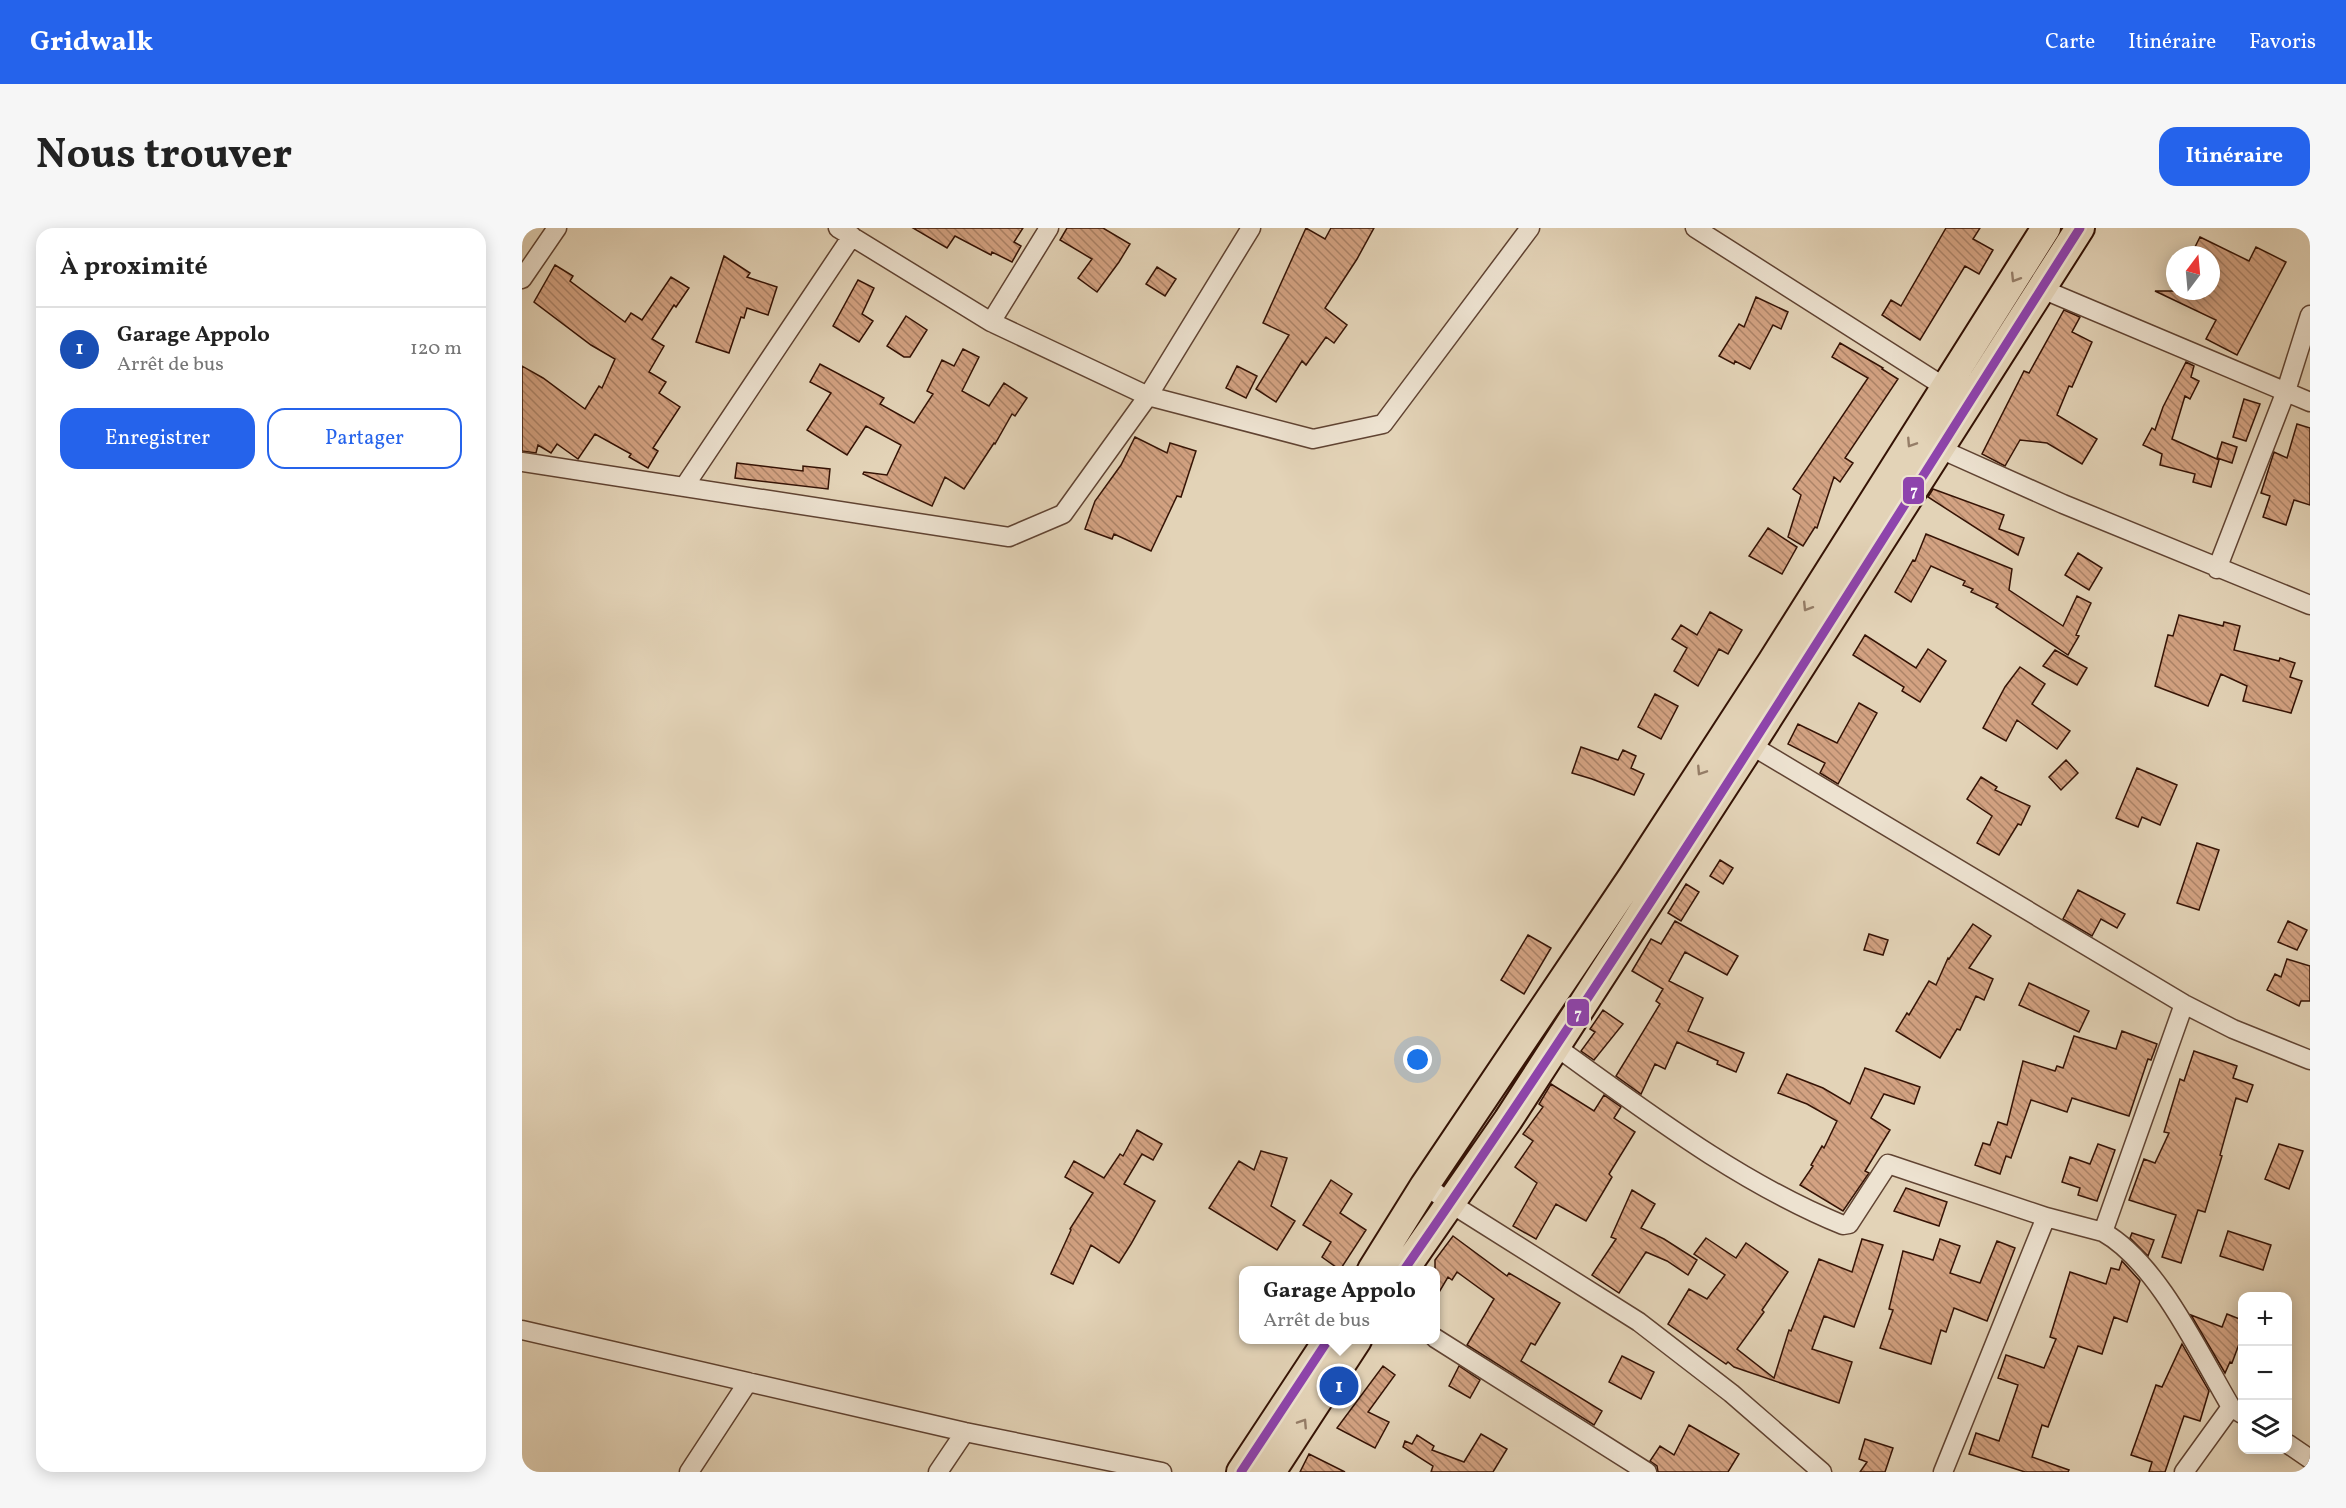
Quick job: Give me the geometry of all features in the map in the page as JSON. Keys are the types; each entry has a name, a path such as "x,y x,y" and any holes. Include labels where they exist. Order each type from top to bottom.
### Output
{"main road":[{"path":"1407,1266 1508,1120 1555,1046 1739,738 1958,396 2046,228"},
{"path":"1374,1266 1425,1185 1634,876 1739,738 1938,448 1958,396 2042,289 2080,228"},
{"path":"1242,1472 1325,1344"},
{"path":"1271,1472 1354,1344"}],"street":[{"path":"522,279 557,228"},
{"path":"991,322 1048,228"},
{"path":"522,462 1009,537 1063,514 1148,396 1251,228"},
{"path":"684,487 845,232 991,322 1148,396 1313,439 1383,424 1530,228"},
{"path":"1695,228 1958,396"},
{"path":"2042,289 2310,402"},
{"path":"2217,569 2286,391 2310,315"},
{"path":"1938,448 2217,569 2310,605"},
{"path":"1739,738 2184,1004 2232,1029 2310,1060"},
{"path":"2103,1232 2184,1004"},
{"path":"1555,1046 1645,1111 1741,1174 1798,1207 1843,1226 1849,1224 1888,1164 2046,1217 2103,1232 2114,1238 2144,1266 2237,1410 2184,1472"},
{"path":"1425,1185 1639,1322 1731,1393 1822,1472"},
{"path":"1943,1472 2046,1217"},
{"path":"522,1330 964,1432 1162,1472"},
{"path":"1440,1341 1647,1472"},
{"path":"689,1472 748,1382"},
{"path":"938,1472 964,1432"},
{"path":"2292,1447 2310,1459"}],"building":[{"path":"913,228 1023,228 1014,242 1021,246 1012,262 992,252 991,255 955,236 947,248"},
{"path":"1067,228 1103,228 1130,244 1097,292 1078,278 1092,259 1060,240"},
{"path":"1306,228 1325,239 1331,228 1374,228 1325,308 1347,325 1334,343 1326,337 1306,365 1302,361 1276,402 1256,389 1289,335 1263,323"},
{"path":"1946,228 1980,228 1973,239 1993,250 1979,274 1965,266 1920,340 1882,315 1891,300 1901,306"},
{"path":"2200,237 2218,246 2196,246"},
{"path":"2220,247 2249,261 2256,247 2286,262 2237,355 2206,339 2216,320 2174,300 2220,300"},
{"path":"724,256 750,273 747,277 777,287 768,315 747,308 744,318 741,317 729,353 696,342"},
{"path":"555,265 573,276 570,281 625,322 631,313 642,320 671,277 689,288 676,307 674,305 652,339 664,346 649,372 666,382 659,393 680,407 653,448 658,451 648,468 629,457 631,454 595,434 578,459 557,444 551,453 538,445 536,453 522,451 522,366 543,378 585,409 599,386 602,388 615,359 591,345 534,302"},
{"path":"1157,267 1176,279 1165,296 1146,284"},
{"path":"858,280 874,288 862,314 873,321 859,342 833,326"},
{"path":"2155,291 2166,291 2166,296"},
{"path":"1756,297 1788,312 1781,329 1773,325 1750,369 1719,356 1739,324 1744,327"},
{"path":"2064,310 2080,317 2072,332 2092,342 2057,415 2097,439 2082,464 2047,443 2020,440 2005,466 1982,454 2024,371 2029,373"},
{"path":"906,316 927,330 910,357 904,357 887,346"},
{"path":"1840,343 1898,379 1845,458 1853,463 1840,482 1834,477 1817,528 1815,527 1803,546 1788,537 1801,495 1793,489 1868,378 1832,357"},
{"path":"963,349 979,357 962,391 989,406 1004,383 1027,398 1015,416 1012,414 995,444 964,489 945,477 932,506 863,474 864,472 887,475 901,445 866,426 847,455 807,430 831,393 810,382 820,364 884,398 880,404 914,423 933,394 927,391 942,360 954,366"},
{"path":"2186,362 2194,366 2191,377 2199,381 2190,399 2185,396 2172,439 2219,460 2211,487 2193,482 2195,474 2160,465 2162,454 2143,445 2152,428 2155,430 2163,407"},
{"path":"1237,366 1257,376 1246,398 1226,388"},
{"path":"2244,399 2260,404 2246,441 2233,437"},
{"path":"2297,424 2310,428 2310,505 2294,500 2286,525 2263,517 2270,496 2261,493 2274,452 2287,458"},
{"path":"1135,437 1167,453 1170,443 1196,451 1181,497 1177,496 1151,551 1114,534 1112,539 1085,529 1095,501 1121,465"},
{"path":"2222,442 2237,447 2232,463 2217,458"},
{"path":"737,463 803,471 803,466 830,469 828,489 735,478"},
{"path":"1933,489 2004,515 1999,529 2024,538 2018,555 1928,497"},
{"path":"1768,528 1797,547 1782,574 1749,556"},
{"path":"1926,534 2012,569 2009,590 2063,626 2077,596 2091,603 2076,635 2079,636 2068,655 1996,607 1998,604 1971,592 1973,589 1963,585 1965,581 1931,566 1911,602 1895,592 1913,560 1915,561"},
{"path":"2078,553 2102,568 2089,590 2065,575"},
{"path":"1710,612 1742,630 1728,654 1719,649 1698,686 1674,671 1687,648 1672,639 1681,625 1697,635"},
{"path":"2179,615 2223,626 2224,622 2240,626 2234,650 2295,663 2290,677 2302,681 2291,713 2243,701 2247,686 2221,674 2208,706 2155,686 2168,635 2173,636"},
{"path":"1865,635 1916,668 1928,649 1946,661 1920,702 1902,691 1904,687 1853,655"},
{"path":"2055,650 2087,668 2077,685 2043,666"},
{"path":"2020,667 2045,684 2032,704 2070,731 2057,749 2017,720 2006,741 1983,728 2005,687"},
{"path":"1655,694 1678,706 1661,739 1638,727"},
{"path":"1859,703 1877,713 1838,784 1820,773 1825,763 1788,744 1798,724 1837,743"},
{"path":"1581,747 1618,760 1623,750 1636,756 1631,768 1644,774 1634,795 1572,773"},
{"path":"2066,760 2078,773 2061,790 2049,777"},
{"path":"2137,768 2177,785 2160,825 2142,817 2138,827 2116,818"},
{"path":"1981,777 1997,787 1995,790 2030,806 2021,825 2018,824 1999,855 1977,843 1992,816 1967,799"},
{"path":"2197,843 2219,850 2199,910 2177,903"},
{"path":"1720,860 1733,868 1723,884 1710,876"},
{"path":"1686,884 1699,892 1681,921 1668,913"},
{"path":"2078,890 2125,914 2117,928 2101,919 2092,936 2063,919"},
{"path":"1675,921 1738,956 1727,975 1685,952 1669,981 1703,998 1688,1031 1744,1053 1736,1072 1677,1042 1665,1069 1655,1064 1641,1094 1616,1076 1660,1004 1656,1001 1663,989 1632,971 1651,939 1661,944"},
{"path":"2288,921 2307,930 2297,950 2278,942"},
{"path":"1973,924 1991,936 1969,968 1993,979 1984,1000 1976,996 1960,1030 1957,1029 1940,1058 1896,1031 1907,1013 1909,1015 1929,981 1936,985 1948,958"},
{"path":"1869,934 1888,940 1883,955 1864,950"},
{"path":"1528,935 1551,948 1524,994 1501,980"},
{"path":"2287,959 2310,966 2310,1001 2301,1001 2299,1006 2267,990 2275,974 2281,977"},
{"path":"2029,983 2089,1011 2079,1032 2019,1005"},
{"path":"1603,1010 1623,1024 1594,1060 1581,1051 1595,1032 1590,1029"},
{"path":"2122,1031 2157,1044 2151,1060 2148,1059 2129,1116 2072,1098 2067,1112 2031,1100 2011,1158 2006,1156 2000,1174 1975,1165 1983,1143 1990,1145 1998,1122 2007,1125 2023,1061 2055,1071 2057,1066 2063,1068 2074,1036 2116,1049"},
{"path":"2194,1051 2237,1066 2233,1078 2253,1085 2247,1102 2236,1098 2205,1212 2198,1210 2181,1263 2162,1257 2176,1215 2129,1200 2144,1159 2155,1163 2169,1133 2164,1132 2180,1079 2184,1081"},
{"path":"1865,1068 1920,1087 1914,1104 1884,1094 1871,1118 1890,1130 1865,1171 1869,1173 1843,1211 1800,1185 1813,1166 1811,1165 1822,1146 1824,1148 1837,1121 1807,1104 1778,1093 1787,1074 1823,1088 1850,1104"},
{"path":"1551,1084 1594,1111 1604,1095 1621,1107 1614,1118 1635,1132 1609,1174 1612,1177 1586,1221 1556,1204 1536,1239 1513,1226 1537,1183 1515,1167 1533,1141 1523,1134 1543,1107 1539,1104"},
{"path":"1137,1130 1162,1144 1153,1160 1142,1154 1124,1184 1155,1201 1131,1244 1119,1263 1091,1245 1073,1284 1051,1274 1070,1229 1093,1193 1065,1177 1074,1161 1104,1178 1120,1154 1123,1156"},
{"path":"2098,1144 2115,1150 2097,1201 2078,1195 2080,1188 2062,1182 2070,1157 2090,1164"},
{"path":"2279,1144 2303,1151 2289,1189 2265,1179"},
{"path":"1261,1151 1287,1158 1271,1206 1295,1221 1277,1250 1209,1208 1239,1161 1254,1170"},
{"path":"1331,1180 1352,1194 1340,1213 1366,1230 1343,1266 1334,1266 1322,1257 1331,1242 1303,1225"},
{"path":"1906,1188 1947,1202 1939,1226 1894,1211"},
{"path":"1632,1190 1655,1204 1641,1228 1664,1239 1697,1260 1688,1275 1667,1261 1646,1252 1619,1293 1592,1275 1616,1239 1611,1237"},
{"path":"2228,1231 2271,1245 2263,1270 2220,1256"},
{"path":"2132,1233 2154,1240 2148,1256 2130,1238"},
{"path":"1453,1236 1507,1276 1509,1273 1560,1303 1535,1345 1531,1343 1521,1361 1602,1411 1594,1425 1467,1345 1494,1299 1457,1272 1452,1280 1448,1277 1440,1291 1440,1266 1435,1266 1435,1260"},
{"path":"1706,1238 1736,1258 1746,1243 1788,1272 1762,1310 1764,1312 1737,1349 1774,1378 1789,1330 1791,1331 1819,1259 1852,1272 1862,1239 1883,1245 1854,1327 1824,1316 1812,1349 1852,1362 1839,1403 1734,1367 1728,1362 1726,1364 1668,1324 1689,1289 1707,1299 1725,1275 1694,1254"},
{"path":"1940,1239 1960,1246 1950,1273 1980,1283 1997,1241 2015,1248 1987,1321 1954,1308 1946,1332 1941,1330 1931,1364 1880,1348 1893,1310 1889,1309 1903,1251 1933,1260"},
{"path":"2122,1261 2140,1281 2127,1322 2114,1317 2102,1354 2078,1346 2048,1427 2042,1425 2032,1457 2069,1470 2068,1472 2025,1472 1969,1454 1976,1433 1999,1441 2018,1385 1998,1378 2006,1355 2044,1368 2056,1339 2050,1337 2070,1272 2106,1284 2111,1268 2119,1270"},
{"path":"2227,1314 2238,1318 2238,1347 2232,1363 2230,1362 2225,1373 2191,1315 2222,1327"},
{"path":"2182,1344 2209,1391 2200,1421 2184,1416 2165,1472 2149,1472 2152,1462 2131,1455 2156,1385 2162,1387"},
{"path":"1622,1356 1654,1372 1641,1399 1609,1382"},
{"path":"1383,1366 1395,1375 1368,1412 1389,1422 1375,1448 1337,1428"},
{"path":"1459,1366 1480,1380 1470,1398 1449,1386"},
{"path":"1689,1425 1739,1454 1728,1472 1658,1472 1657,1466 1650,1461 1660,1446 1674,1455"},
{"path":"1481,1434 1507,1449 1493,1472 1431,1472 1433,1466 1403,1447 1405,1441 1412,1444 1417,1435 1434,1446 1432,1450 1464,1462"},
{"path":"1865,1439 1893,1448 1885,1472 1860,1472 1867,1462 1859,1459"},
{"path":"1309,1454 1345,1472 1300,1472"}],"transit line":[{"name":"7","path":"1407,1266 1492,1142 1663,883 2080,228"},
{"name":"7","path":"1241,1472 1325,1344"}],"place":[{"name":"Garage Appolo","path":"1339,1386"}]}
